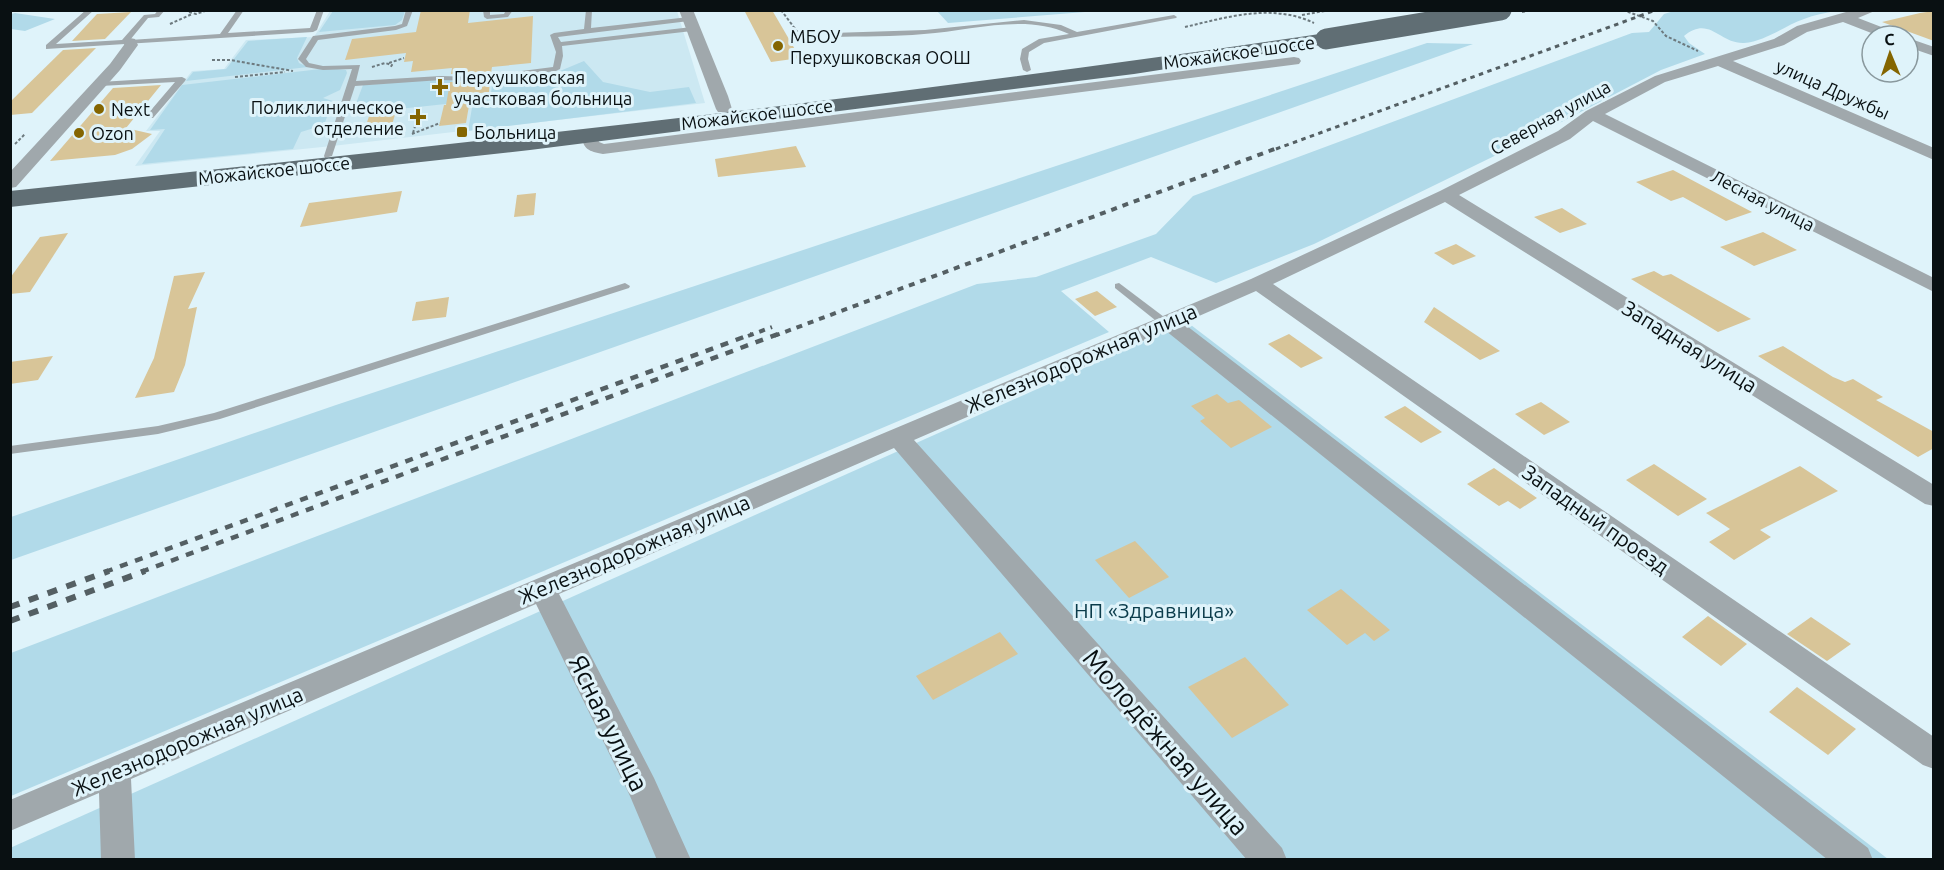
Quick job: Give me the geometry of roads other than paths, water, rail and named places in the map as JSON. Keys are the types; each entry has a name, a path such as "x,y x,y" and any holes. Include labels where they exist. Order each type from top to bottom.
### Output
{"main road":[{"name":"Можайское шоссе","path":"10,190 531,134 1027,70 1430,10"},
{"name":"Можайское шоссе","path":"10,199 590,135 1110,71 1314,27 1501,10"}],"street":[{"name":"Северная улица","path":"1258,283 1446,195 1564,135 1592,114 1660,79 1762,48 1779,42 1802,29 1870,10"},
{"path":"1843,17 1861,24"},
{"path":"689,19 712,70 724,109"},
{"path":"10,183 115,67 131,45 127,42"},
{"name":"улица Дружбы","path":"1718,60 1934,155"},
{"path":"590,135 591,145 603,149 1294,61"},
{"name":"Лесная улица","path":"1592,114 1934,286"},
{"name":"Западная улица","path":"1446,195 1934,497"},
{"name":"Железнодорожная улица","path":"10,816 1258,283"},
{"name":"Западный проезд","path":"1258,283 1934,754"},
{"path":"1165,321 1856,860"},
{"name":"Молодёжная улица","path":"897,436 1270,860"},
{"name":"Ясная улица","path":"542,588 643,789 675,860"},
{"path":"115,772 118,860"}],"lane":[{"path":"91,10 49,46 313,30 321,10"},
{"path":"127,42 146,16 157,16 162,10"},
{"path":"222,36 241,10"},
{"path":"328,156 357,67 323,68 306,65 302,59 316,38 396,28 405,25 410,10"},
{"path":"486,10 487,17 496,17 506,16 510,10"},
{"path":"587,31 589,10"},
{"path":"1027,70 1024,55 1029,48 1050,38 1174,17"},
{"path":"353,84 441,78 475,80 555,69 560,59 559,44 554,35 689,19"},
{"path":"559,44 689,19"},
{"path":"832,35 925,32 1031,22 1053,24 1075,34"},
{"path":"100,84 182,79 150,116"},
{"path":"10,450 158,430 216,416 625,286"},
{"path":"1119,286 1165,321"}],"railway":[{"path":"1276,149 1656,10"},
{"path":"774,336 1280,147"},
{"path":"748,336 772,327"},
{"path":"105,572 752,334"},
{"path":"141,572 778,334"},
{"path":"10,607 109,571"},
{"path":"10,621 145,571"}],"place":[{"name":"МБОУ Перхушковская ООШ","path":"778,46"},
{"name":"Перхушковская участковая больница","path":"440,87"},
{"name":"Next","path":"99,109"},
{"name":"Поликлиническое отделение","path":"418,117"},
{"name":"Больница","path":"462,132"},
{"name":"Ozon","path":"79,133"}],"park label":[{"name":"НП «Здравница»","path":"1154,610"}]}
